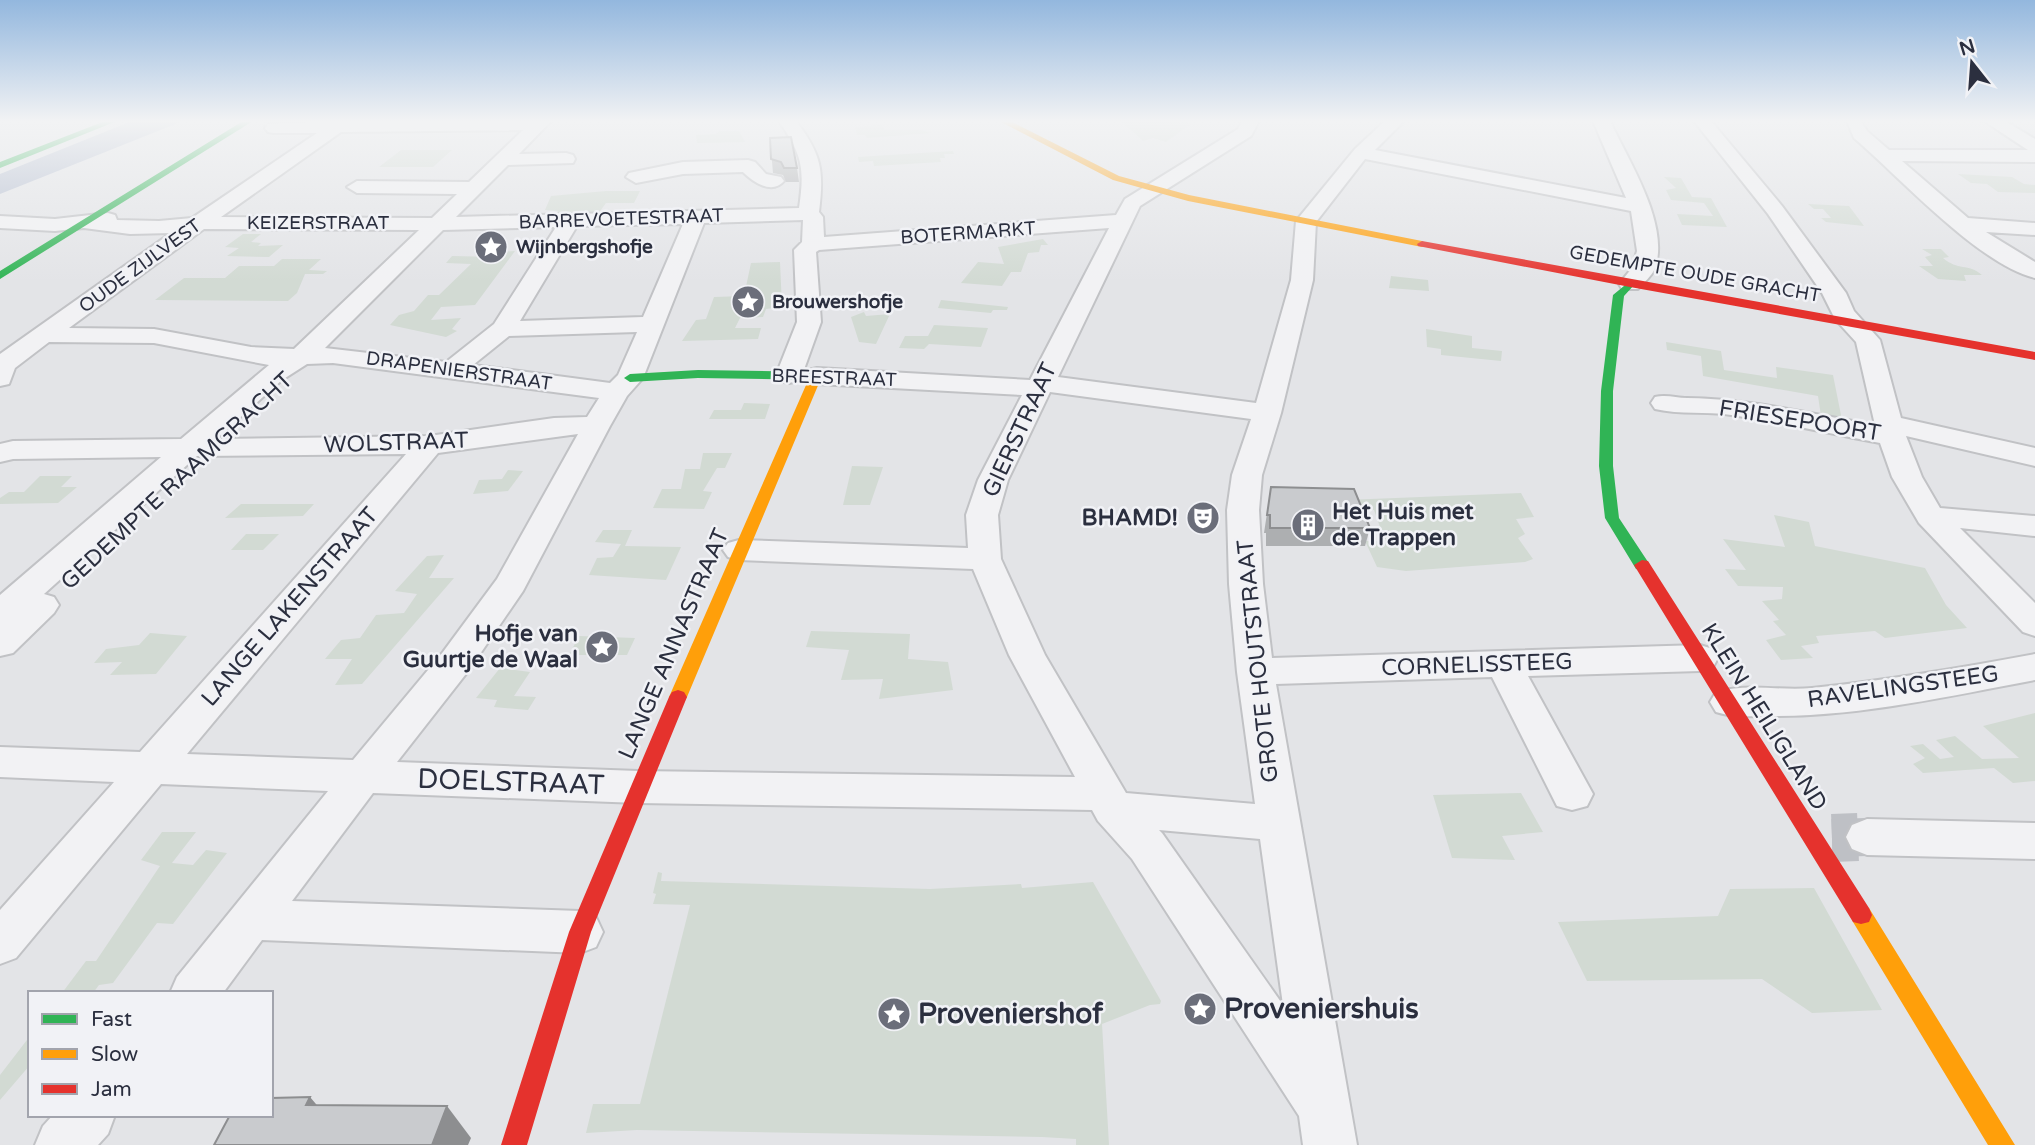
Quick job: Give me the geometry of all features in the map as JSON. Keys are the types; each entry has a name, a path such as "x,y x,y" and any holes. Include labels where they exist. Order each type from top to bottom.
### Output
{"street":[{"path":"0,276 165,174"},
{"name":"OUDE ZIJLVEST","path":"0,378 2,365 270,174"},
{"name":"GEDEMPTE RAAMGRACHT","path":"0,614 291,378 302,356 489,174"},
{"path":"636,177 649,174"},
{"path":"756,174 760,179 774,181"},
{"path":"789,375 809,322 805,250 812,231 813,174"},
{"name":"GEDEMPTE OUDE GRACHT","path":"1109,174 1306,221 1630,284 2035,356"},
{"name":"GIERSTRAAT","path":"1109,802 1027,655 985,559 982,515 993,480 1132,203 1176,174"},
{"path":"1306,221 1343,174"},
{"path":"1471,174 1640,207"},
{"path":"1625,174 1640,207 1649,239 1644,271 1630,284"},
{"path":"1746,174 1775,210 1834,293 1843,314 1868,340 1890,430 1907,477 1930,516 2035,624"},
{"path":"1908,174 2004,257 2035,271"},
{"path":"356,187 475,188"},
{"path":"453,369 503,329 570,221"},
{"name":"BARREVOETESTRAAT","path":"435,224 570,221 812,231"},
{"name":"BOTERMARKT","path":"812,231 1124,221"},
{"name":"GROTE HOUTSTRAAT","path":"1306,221 1302,280 1267,413 1247,475 1243,510 1255,672 1326,1125"},
{"name":"KEIZERSTRAAT","path":"0,222 55,225 89,222 125,226 184,226 200,223 435,224"},
{"path":"1964,225 2035,229"},
{"path":"196,991 456,661 511,583 596,426 623,385 652,324 692,227"},
{"name":"KLEIN HEILIGLAND","path":"1630,284 1619,295 1607,391 1606,466 1612,518 1729,702 1837,837 2002,1145"},
{"path":"503,329 652,324"},
{"name":"DRAPENIERSTRAAT","path":"46,335 154,336 274,358 333,355 623,385"},
{"name":"BREESTRAAT","path":"623,385 698,374 817,376 1039,386 1267,413"},
{"name":"LANGE ANNASTRAAT","path":"514,1145 580,932 738,550 817,376"},
{"name":"FRIESEPOORT","path":"1665,403 1728,406 1890,430"},
{"name":"WOLSTRAAT","path":"0,453 13,450 207,446 429,445 467,443 566,424 596,426"},
{"path":"1890,430 2035,457"},
{"name":"LANGE LAKENSTRAAT","path":"0,943 429,445"},
{"name":"GEDEMPTE RAAMGRACHT","path":"0,643 207,446"},
{"path":"1930,516 2035,526"},
{"path":"738,550 985,559"},
{"name":"CORNELISSTEEG","path":"1255,672 1700,657"},
{"path":"1503,664 1572,794"},
{"name":"RAVELINGSTEEG","path":"1729,702 1808,702 1917,689 2035,667"},
{"name":"DOELSTRAAT","path":"0,762 1109,802"},
{"path":"1109,802 1278,823"},
{"name":"GROTE HOUTSTRAAT","path":"1109,802 1147,846 1326,1125"},
{"path":"1837,837 2035,841"},
{"path":"253,920 580,932"},
{"path":"62,1145 87,1117"}],"shaded area":[{"path":"1959,174 2012,177 2024,184 2035,185 2035,193 1998,192 1987,184 1971,183"},
{"path":"1664,177 1681,178 1692,197 1711,198 1727,227 1682,225 1677,214 1713,216 1704,203 1671,200 1666,190 1676,188"},
{"path":"640,191 634,203 606,203 598,214 556,216 558,211 545,210 551,196"},
{"path":"1808,204 1849,206 1864,226 1826,222 1821,218 1831,218 1823,209 1814,209"},
{"path":"243,234 261,234 251,242 261,243 258,246 283,245 269,257 227,256 239,248 225,247"},
{"path":"1043,239 1048,245 1041,245 1039,252 1028,253 1021,272 1011,272 1002,286 961,283 978,262 1004,264 998,247"},
{"path":"1922,249 1941,249 1949,257 1943,258 1948,262 1982,275 1964,275 1966,281 1938,279 1919,266 1933,266 1925,257 1932,255"},
{"path":"515,251 475,305 441,307 431,320 461,318 452,329 457,331 446,337 390,325 399,315 414,311 428,295 439,295 471,264 446,263 452,256 496,257 500,252"},
{"path":"282,259 321,259 309,270 327,271 323,274 305,274 297,293 288,301 155,300 184,278 225,278 239,266 274,266"},
{"name":"Brouwershofje","path":"780,262 782,307 766,309 763,317 740,318 735,328 761,328 758,339 682,341 696,320 706,319 714,297 744,296 751,263"},
{"path":"1391,276 1428,280 1429,291 1389,288"},
{"path":"941,300 1008,307 1007,310 993,310 991,313 938,308"},
{"path":"864,312 866,316 890,314 876,344 859,342 851,317"},
{"path":"934,325 988,328 981,347 929,344 924,349 899,348 905,336 928,336"},
{"path":"1426,329 1472,336 1472,348 1502,351 1501,361 1441,355 1441,349 1427,347"},
{"path":"1666,342 1721,351 1724,370 1777,378 1776,367 1833,375 1842,420 1821,416 1818,396 1703,376 1701,356 1667,350"},
{"path":"744,403 770,404 765,419 709,419 714,410 741,410"},
{"path":"703,453 732,453 725,468 717,468 703,491 712,492 704,509 653,508 662,489 681,489 685,469 700,469"},
{"path":"852,466 883,467 870,505 843,505"},
{"path":"508,470 523,471 508,491 473,494 479,480 502,479"},
{"path":"40,476 72,476 61,487 77,487 58,503 0,504 0,498 9,492 24,492"},
{"path":"1521,493 1534,517 1516,519 1525,534 1518,538 1533,559 1525,562 1406,571 1377,567 1365,541 1385,541 1374,510 1351,507 1345,500"},
{"path":"241,504 314,504 303,516 225,518"},
{"path":"1774,515 1809,522 1815,546 1925,568 1946,605 1967,628 1885,638 1875,631 1816,636 1819,643 1801,646 1813,658 1781,660 1766,640 1786,635 1773,621 1779,620 1762,601 1782,599 1783,587 1738,586 1725,569 1746,570 1723,539 1785,547"},
{"path":"603,530 632,530 625,546 681,547 666,580 589,575 597,558 613,557 621,544 595,542"},
{"path":"246,534 279,534 263,550 231,550"},
{"path":"444,555 429,578 454,578 362,684 335,685 352,659 325,659 341,640 360,638 376,615 404,613 417,594 395,591 427,556"},
{"path":"811,631 910,634 908,659 948,662 953,690 879,699 883,679 841,680 849,650 806,647"},
{"path":"150,633 187,636 156,674 110,675 122,662 94,663 106,649 139,645"},
{"name":"Hofje van Guurtje de Waal","path":"579,636 635,638 627,655 569,655"},
{"path":"500,668 530,672 514,696 536,697 528,710 494,707 497,700 476,698"},
{"path":"2035,713 2035,781 2013,783 1994,768 1923,773 1913,764 1925,758 1910,746 1923,744 1940,759 1954,757 1936,740 1955,736 1982,759 2019,758 1983,726"},
{"path":"1521,793 1543,832 1502,836 1515,860 1452,858 1433,795"},
{"path":"162,832 196,832 172,863 193,865 206,850 227,853 173,924 157,923 113,983 99,985 94,991 64,991 86,961 96,961 160,866 141,860"},
{"name":"Proveniershof","path":"658,872 662,873 661,881 930,889 1021,884 1022,888 1093,882 1161,1001 1160,1004 1150,1005 1102,1024 1109,1145 1076,1145 1076,1139 1042,1137 637,1130 586,1133 593,1104 640,1104 690,905 653,904"},
{"path":"1814,888 1882,1010 1812,1013 1762,979 1587,981 1558,922 1718,916 1730,889"},
{"path":"28,1039 28,1067 0,1100 0,1075"}],"water":[{"path":"0,174 49,174 0,194"}],"building":[{"path":"1271,487 1354,489 1370,528 1270,528 1270,515 1267,515"},
{"path":"310,1097 306,1105 447,1106 432,1145 214,1145 229,1117 273,1117 273,1098"}],"tunnel":[{"path":"1858,837 1832,838 1867,837"}],"traffic: fast":[{"path":"0,276 163,174"},
{"path":"1630,284 1619,295 1607,391 1606,466 1612,518 1642,565"},
{"path":"630,378 698,374 816,376"}],"traffic: slow":[{"path":"1109,174 1188,198 1422,244"},
{"path":"678,697 816,376"},
{"path":"1861,915 2002,1145"}],"traffic: jam":[{"path":"1422,244 2035,356"},
{"path":"1642,565 1861,915"},
{"path":"514,1145 580,932 678,697"}],"place":[{"name":"Wijnbergshofje","path":"491,247"},
{"name":"Brouwershofje","path":"748,302"},
{"name":"BHAMD!","path":"1203,518"},
{"name":"Het Huis met de Trappen","path":"1308,525"},
{"name":"Hofje van Guurtje de Waal","path":"602,647"},
{"name":"Proveniershuis","path":"1200,1009"},
{"name":"Proveniershof","path":"894,1014"}]}
